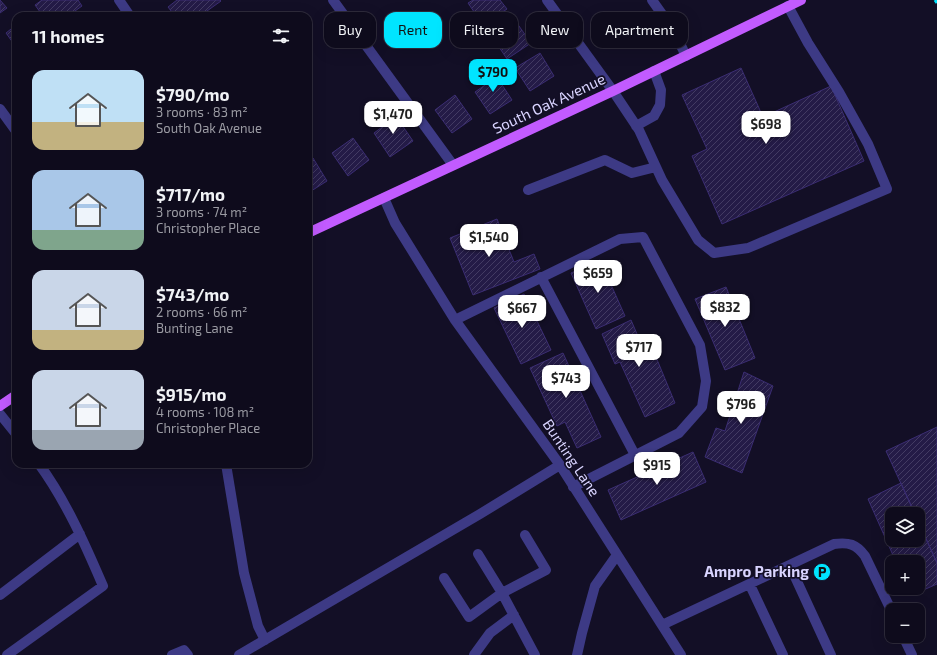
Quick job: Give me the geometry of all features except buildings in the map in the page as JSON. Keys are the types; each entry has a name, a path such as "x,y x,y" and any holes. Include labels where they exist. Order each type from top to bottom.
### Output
{"main road":[{"name":"South Oak Avenue","path":"312,231 613,91 801,0"},
{"path":"0,406 12,398"}],"street":[{"path":"119,0 127,12"},
{"path":"333,0 453,165"},
{"path":"547,0 613,91 636,126 662,180 698,240 714,253 748,248 888,189 868,144 839,92 808,43 788,6"},
{"path":"652,0 674,31 686,56"},
{"path":"636,126 654,116 660,105 661,90 654,71"},
{"path":"0,109 12,126"},
{"path":"528,190 606,160 632,173 656,167"},
{"name":"Bunting Lane","path":"384,198 395,223 455,320 560,465 681,655"},
{"path":"455,320 620,239 643,237 700,345 706,381 702,407 679,433 573,487"},
{"path":"541,278 635,455"},
{"path":"0,414 12,429"},
{"path":"239,655 480,514 560,465"},
{"path":"7,655 103,586 80,534 41,468"},
{"path":"227,468 244,573 258,626 265,640"},
{"path":"0,595 80,534"},
{"path":"444,578 469,617 502,593 546,570 525,535"},
{"path":"662,625 750,585 834,544 850,544 859,548 865,556 888,603"},
{"path":"478,554 502,593 535,655"},
{"path":"577,655 595,586 617,555"},
{"path":"790,566 831,655"},
{"path":"750,585 783,655"},
{"path":"474,655 490,633 514,615"},
{"path":"906,643 912,655"},
{"path":"172,655 184,650 188,655"}],"place":[{"name":"Ampro Parking","path":"822,572"}]}
